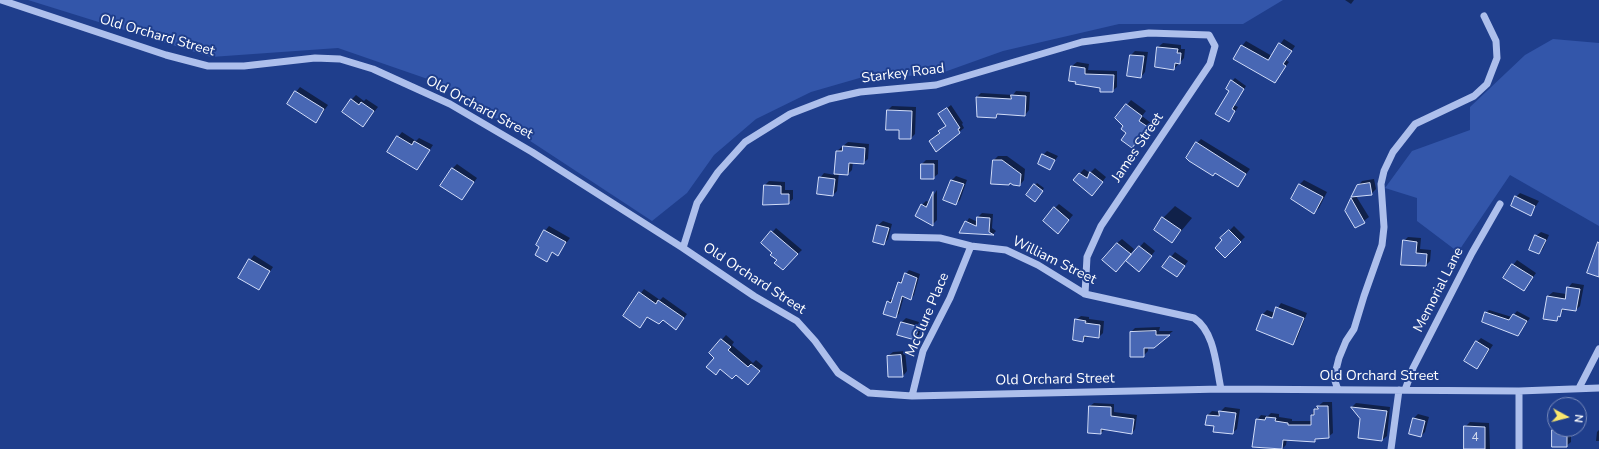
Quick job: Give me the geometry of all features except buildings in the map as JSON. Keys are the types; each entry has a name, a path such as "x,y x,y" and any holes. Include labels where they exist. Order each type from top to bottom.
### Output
{"street":[{"name":"Old Orchard Street","path":"0,0 166,54 208,66 244,66 315,58 340,59 373,69 456,108 532,152 683,248 754,296 797,321 815,341 838,373 869,393 912,396 1221,389 1519,391 1599,388"},
{"path":"1338,390 1334,378 1339,358 1346,341 1354,329 1382,245 1384,227 1382,184 1384,171 1394,152 1415,124 1440,110 1474,96 1487,84 1497,58 1496,41 1484,16"},
{"name":"Starkey Road","path":"683,248 697,203 718,172 745,142 790,114 829,99 860,92 936,85 1082,42 1148,33 1194,34"},
{"name":"James Street","path":"1085,294 1087,257 1101,226 1210,64 1215,46 1209,35 1194,34"},
{"name":"Memorial Lane","path":"1391,449 1402,390 1472,254 1500,204"},
{"name":"William Street","path":"895,237 940,238 971,246 1006,250 1038,265 1085,294 1194,318 1202,323 1210,337 1221,389"},
{"name":"McClure Place","path":"912,396 924,351 950,298 971,246"},
{"path":"1579,388 1599,349"},
{"path":"1519,391 1519,449"}],"shaded area":[{"path":"28,0 1283,0 1243,24 1119,24 1003,51 936,75 863,77 811,92 756,119 714,155 687,193 652,221 445,85 338,48 211,57"},
{"path":"1553,39 1599,43 1599,226 1510,175 1458,252 1417,221 1417,198 1385,188 1412,151 1470,130 1470,107 1525,55"}]}
